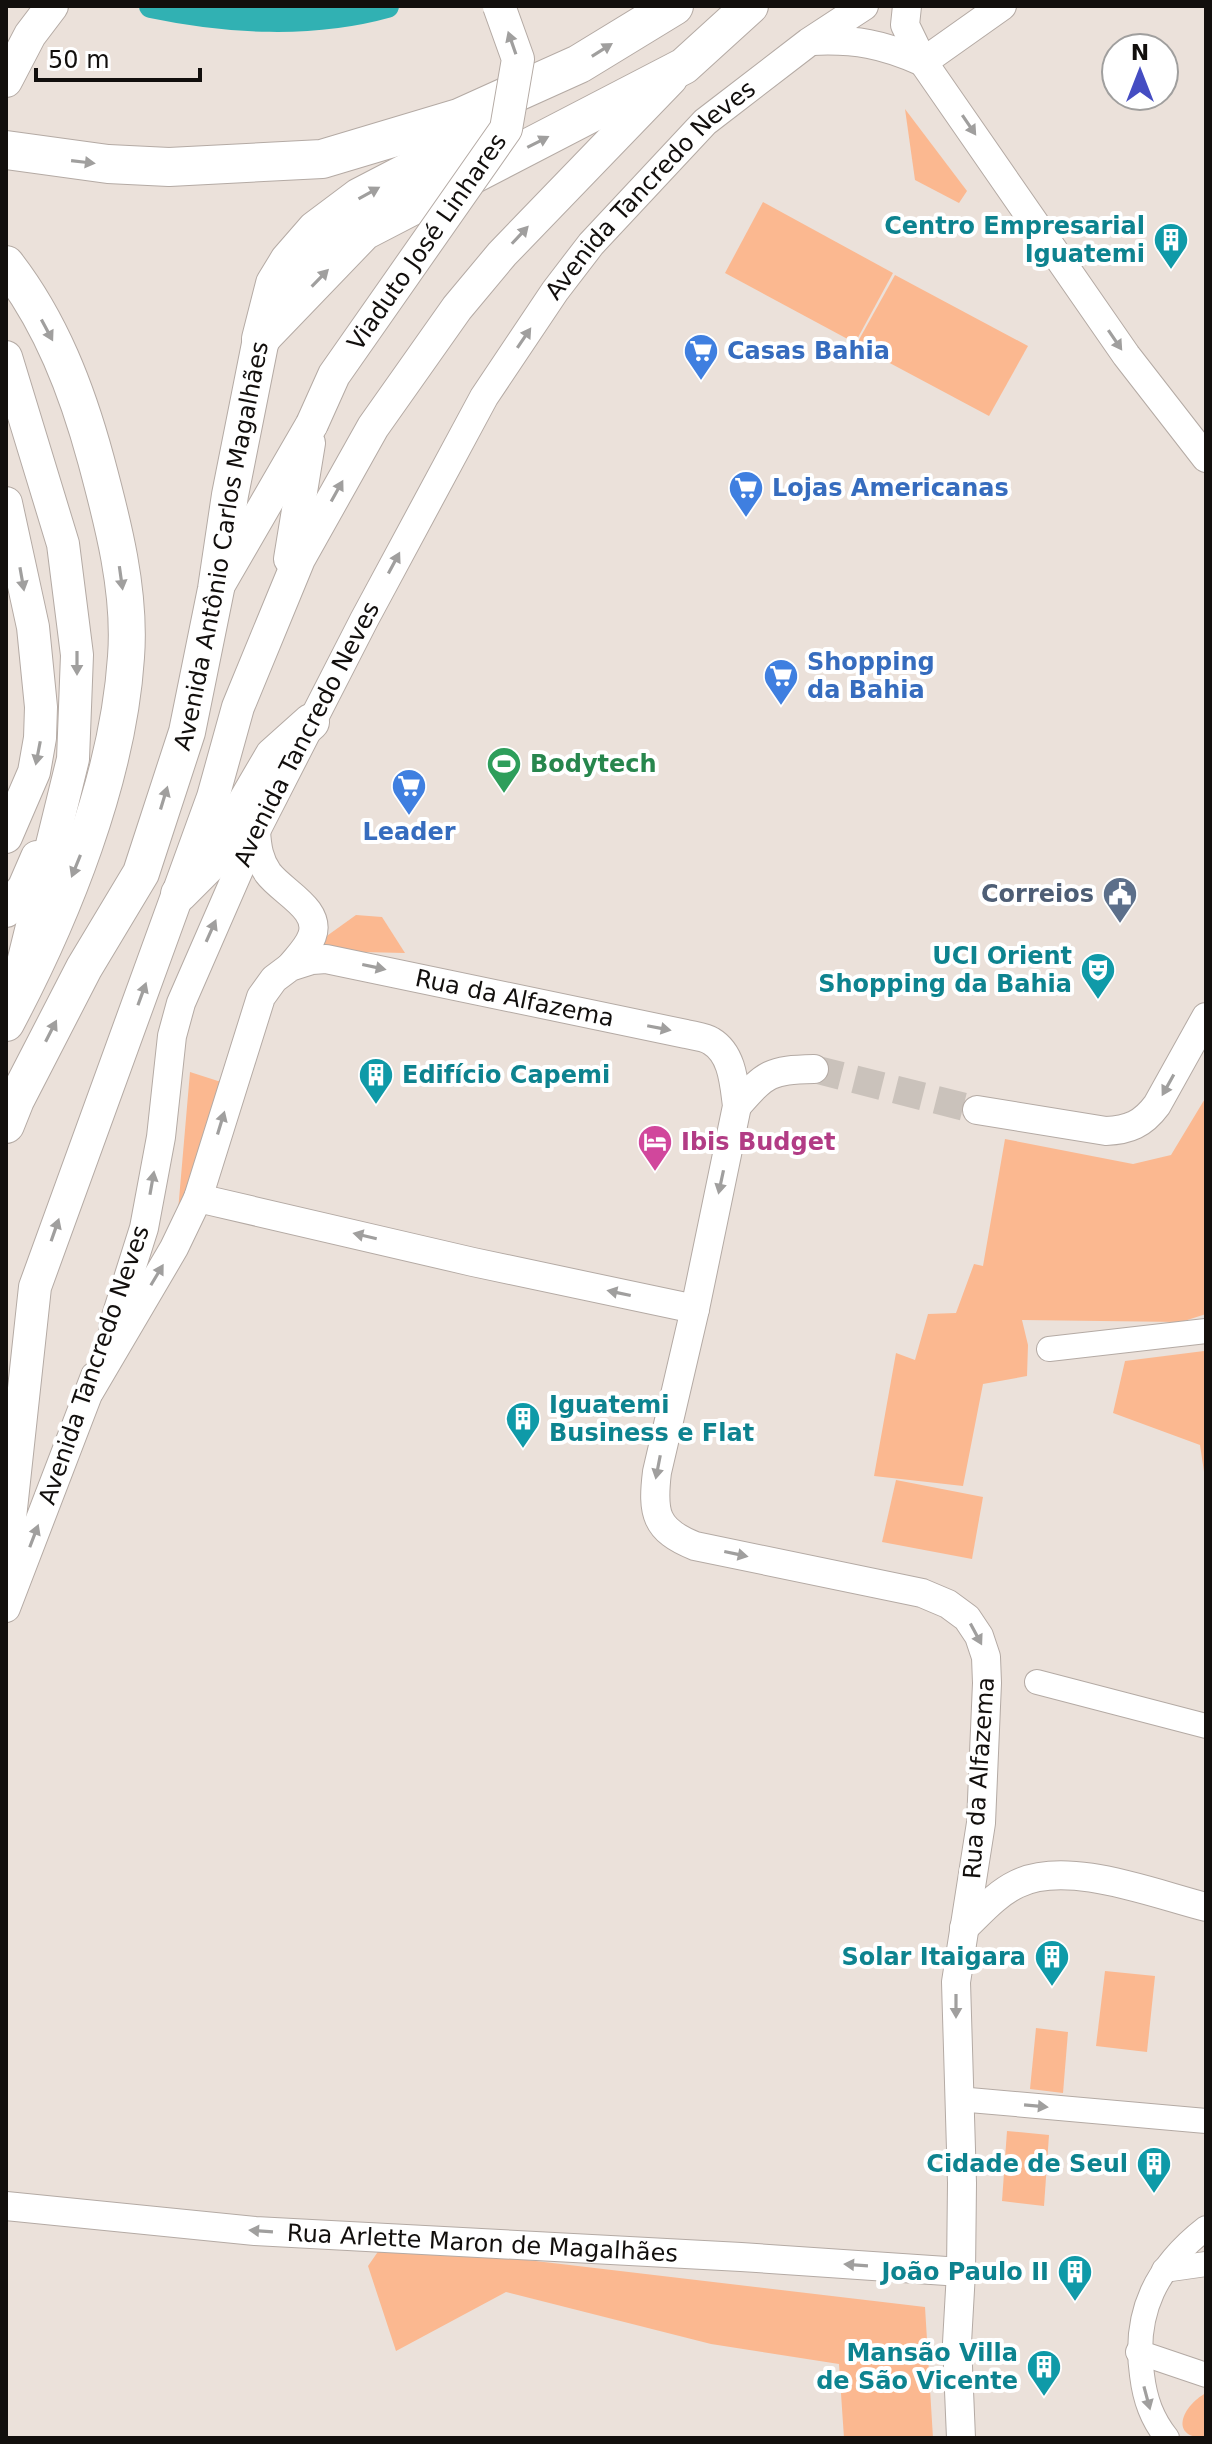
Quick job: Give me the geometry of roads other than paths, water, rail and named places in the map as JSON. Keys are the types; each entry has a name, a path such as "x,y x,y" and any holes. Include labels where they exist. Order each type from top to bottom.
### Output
{"highway":[{"path":"6,150 108,164 169,167 322,159 459,118 579,64 674,6"},
{"path":"261,339 275,284 289,261 316,230 360,197 439,156 533,85"}],"main road":[{"path":"6,81 30,35 52,6"},
{"name":"Viaduto José Linhares","path":"312,424 334,375 506,129 518,59 499,6"},
{"path":"285,594 299,559 373,427 457,308 502,254 612,137 750,6"},
{"name":"Avenida Antônio Carlos Magalhães","path":"11,1113 84,968 141,873 187,732 261,339 364,232 684,66"},
{"path":"6,264 27,291 60,354 84,415 118,554 127,655 119,722 86,842 8,1020"},
{"path":"6,357 63,544 77,655 73,759 8,1020"},
{"path":"216,589 312,424"},
{"path":"285,594 312,424"},
{"path":"6,503 33,627 41,707 34,772 6,837"},
{"name":"Avenida Antônio Carlos Magalhães","path":"6,1555 35,1287 213,797 238,707 285,594"},
{"path":"179,894 211,862 273,756 311,722"},
{"path":"6,911 24,887 44,841 61,812"},
{"path":"6,1375 35,1287"}],"street":[{"name":"Avenida Tancredo Neves","path":"6,1608 90,1391 144,1228 161,1137 172,1036 181,1003 256,831 484,397 555,291 591,244 705,122 809,42 864,6"},
{"path":"907,6 905,25 923,62 1126,355 1206,458"},
{"path":"923,62 1002,6"},
{"path":"809,42 866,42 897,50 923,62"},
{"path":"90,1391 174,1248 198,1198 261,997 274,979 290,967 314,934 314,922 307,910 270,876 257,850 256,831"},
{"name":"Rua da Alfazema","path":"290,967 312,960 347,962 711,1041 726,1056 737,1106 657,1472 654,1496 656,1514 664,1528 676,1538 695,1546 922,1593 948,1604 967,1618 979,1636 986,1657 983,1776 975,1872 956,1982 962,2183 957,2343 961,2438"},
{"path":"977,1110 1106,1131 1136,1126 1148,1118 1157,1105 1206,1017"},
{"path":"737,1106 765,1078 781,1070 814,1069"},
{"path":"198,1198 473,1262 695,1309"},
{"path":"1049,1349 1206,1331"},
{"path":"1037,1682 1206,1726"},
{"path":"964,1928 991,1902 1016,1884 1044,1875 1093,1879 1206,1907"},
{"path":"958,2099 1206,2121"},
{"name":"Rua Arlette Maron de Magalhães","path":"6,2206 255,2231 961,2272"},
{"path":"1167,2438 1154,2422 1144,2395 1138,2352 1140,2324 1151,2292 1164,2270 1186,2243 1206,2228"},
{"path":"1164,2270 1206,2264"},
{"path":"1138,2352 1206,2375"}],"waterway":[{"path":"151,6 209,16 269,20 329,17 387,6"}],"tunnel":[{"path":"814,1069 977,1110"}],"place":[{"name":"Centro Empresarial Iguatemi","path":"1171,271"},
{"name":"Casas Bahia","path":"701,382"},
{"name":"Lojas Americanas","path":"746,519"},
{"name":"Shopping da Bahia","path":"781,707"},
{"name":"Bodytech","path":"504,795"},
{"name":"Leader","path":"409,817"},
{"name":"Correios","path":"1120,925"},
{"name":"UCI Orient Shopping da Bahia","path":"1098,1001"},
{"name":"Edifício Capemi","path":"376,1106"},
{"name":"Ibis Budget","path":"655,1173"},
{"name":"Iguatemi Business e Flat","path":"523,1450"},
{"name":"Solar Itaigara","path":"1052,1988"},
{"name":"Cidade de Seul","path":"1154,2195"},
{"name":"João Paulo II","path":"1075,2303"},
{"name":"Mansão Villa de São Vicente","path":"1044,2398"}]}
